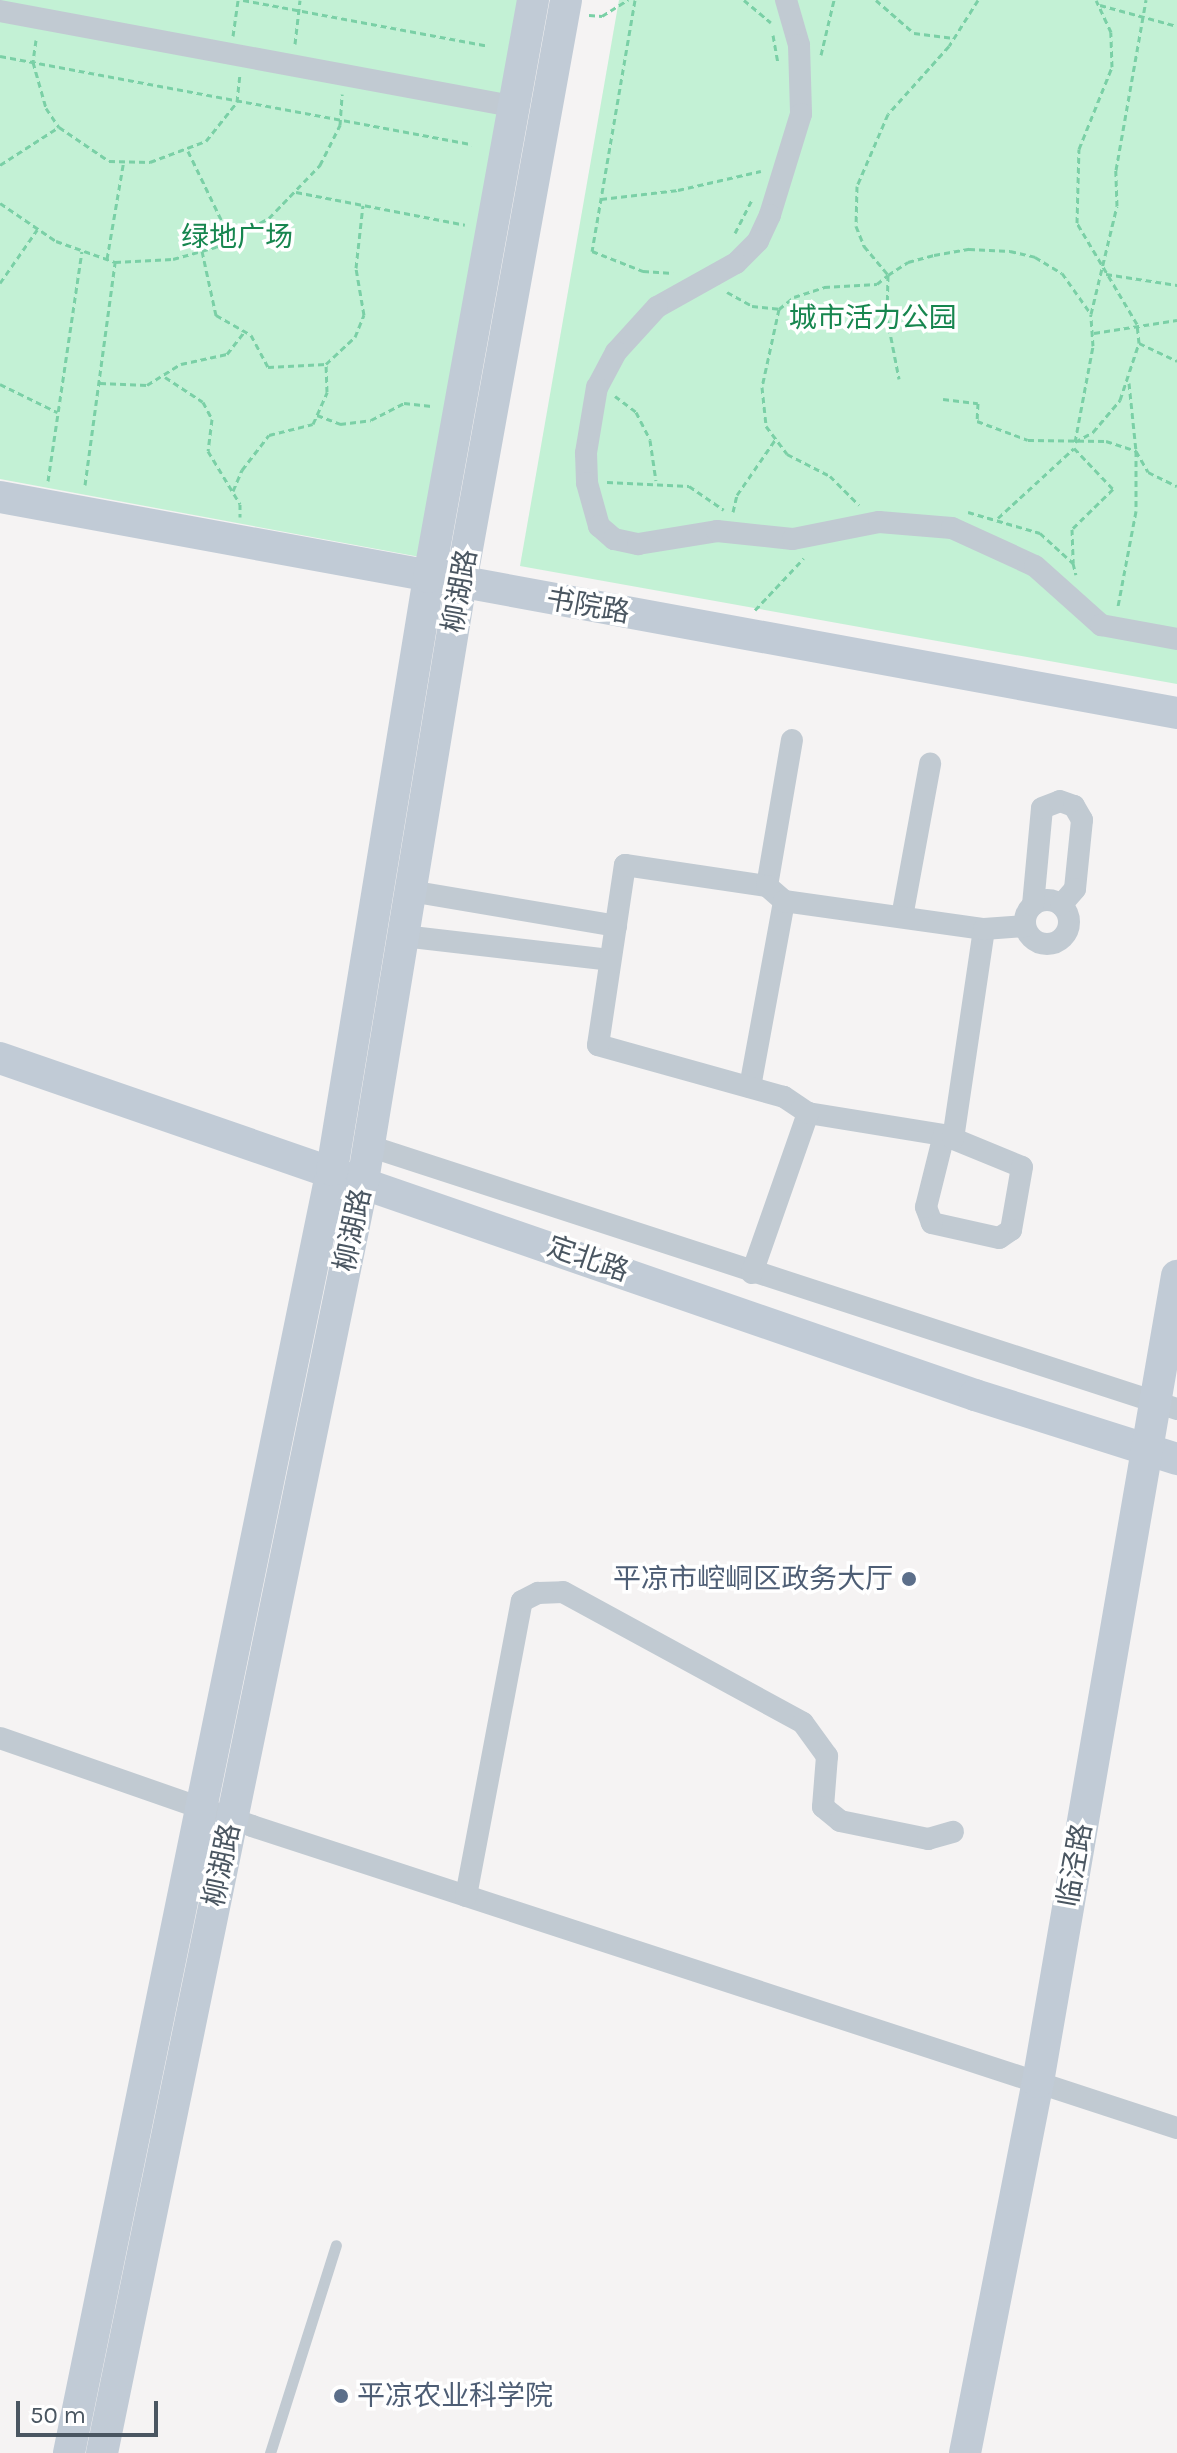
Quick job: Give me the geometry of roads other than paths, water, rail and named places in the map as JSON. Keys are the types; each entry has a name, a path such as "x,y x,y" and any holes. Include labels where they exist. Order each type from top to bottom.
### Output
{"main road":[{"name":"柳湖路","path":"69,2453 332,1170 429,577 492,230 511,106 533,0"},
{"name":"柳湖路","path":"102,2453 363,1181 461,582 565,6"},
{"name":"书院路","path":"0,497 1177,713"},
{"name":"定北路","path":"0,1058 332,1170 975,1395 1162,1453"},
{"name":"临泾路","path":"965,2453 1162,1453 1177,1276"}],"street":[{"path":"781,6 783,26 802,88 797,132 758,241 710,282 657,307 616,352 597,387 587,429 587,483 599,526 614,539 668,542 731,524 769,539 826,534 879,522 952,528 1004,547 1053,578 1112,630 1177,639"},
{"path":"0,11 511,106"},
{"path":"750,1087 776,894 792,740"},
{"path":"902,917 930,764"},
{"path":"1060,801 1074,806 1082,820 1075,889 1061,905 1068,926 1061,939 1039,942 1029,915 1042,808 1060,801"},
{"path":"984,929 948,1137 926,1207 932,1223 999,1238 1011,1230 1022,1167 948,1137 808,1113 784,1097 598,1045 625,865 902,917 984,929 1029,915 1047,900 1061,905"},
{"path":"410,891 616,926"},
{"path":"403,936 610,960"},
{"path":"752,1273 808,1113"},
{"path":"369,1146 1166,1407"},
{"path":"466,1896 522,1601 538,1593 563,1592 803,1723 827,1756 823,1807 840,1821 928,1839 953,1832"},
{"path":"0,1738 231,1819 1177,2128"}],"lane":[{"path":"270,2453 336,2245"}],"place":[{"name":"平凉市崆峒区政务大厅","path":"909,1579"},
{"name":"平凉农业科学院","path":"341,2396"}],"park label":[{"name":"绿地广场","path":"237,237"},
{"name":"城市活力公园","path":"873,318"}]}
